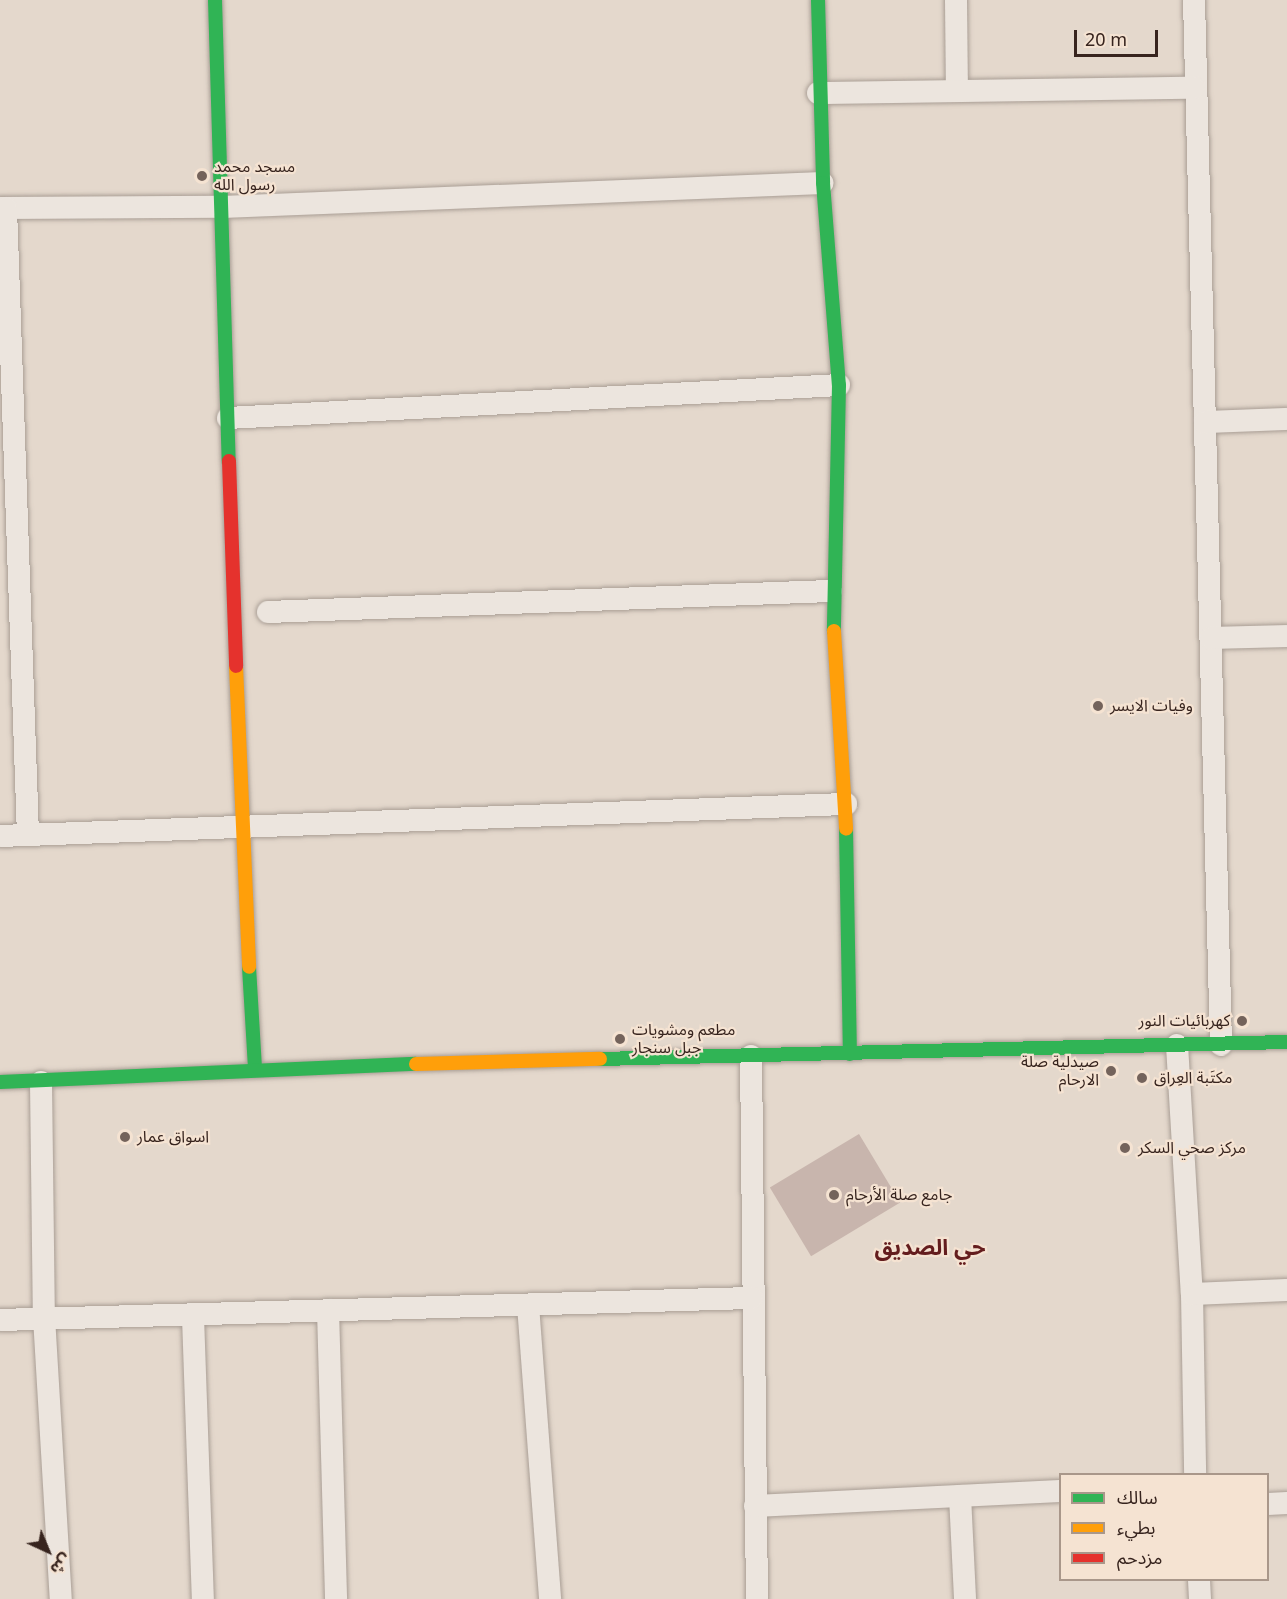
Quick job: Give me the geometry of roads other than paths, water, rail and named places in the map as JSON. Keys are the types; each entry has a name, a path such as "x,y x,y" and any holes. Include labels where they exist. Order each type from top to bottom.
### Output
{"street":[{"path":"215,0 242,828 255,1068"},
{"path":"818,0 818,93 839,385 831,591 846,804 850,1054"},
{"path":"957,0 957,91"},
{"path":"1194,0 1194,88 1221,1045"},
{"path":"818,93 1194,88"},
{"path":"28,835 3,208 222,207 823,183"},
{"path":"228,418 839,385"},
{"path":"1205,423 1287,419"},
{"path":"268,612 831,591"},
{"path":"1211,638 1287,636"},
{"path":"0,836 846,804"},
{"path":"0,1082 41,1082 255,1068 1287,1042"},
{"path":"1177,1045 1192,1294 1195,1473"},
{"path":"751,1056 757,1599"},
{"path":"41,1082 44,1317 61,1599"},
{"path":"1192,1294 1287,1290"},
{"path":"0,1320 44,1317 193,1317 328,1310 752,1298"},
{"path":"528,1305 549,1599"},
{"path":"328,1310 336,1599"},
{"path":"193,1317 203,1599"},
{"path":"755,1506 1059,1491"},
{"path":"960,1496 965,1599"},
{"path":"1269,1504 1287,1503"},
{"path":"1199,1581 1200,1599"}],"place":[{"name":"مسجد محمد رسول الله","path":"202,176"},
{"name":"وفيات الايسر","path":"1098,706"},
{"name":"كهربائيات النور","path":"1242,1021"},
{"name":"مطعم ومشويات جبل سنجار","path":"620,1039"},
{"name":"صيدلية صلة الارحام","path":"1111,1071"},
{"name":"مكتَبة العِراق","path":"1142,1078"},
{"name":"اسواق عمار","path":"125,1137"},
{"name":"مركز صحي السكر","path":"1125,1148"},
{"name":"جامع صلة الأرحام","path":"834,1195"}],"district":[{"name":"حي الصديق","path":"930,1249"}]}
